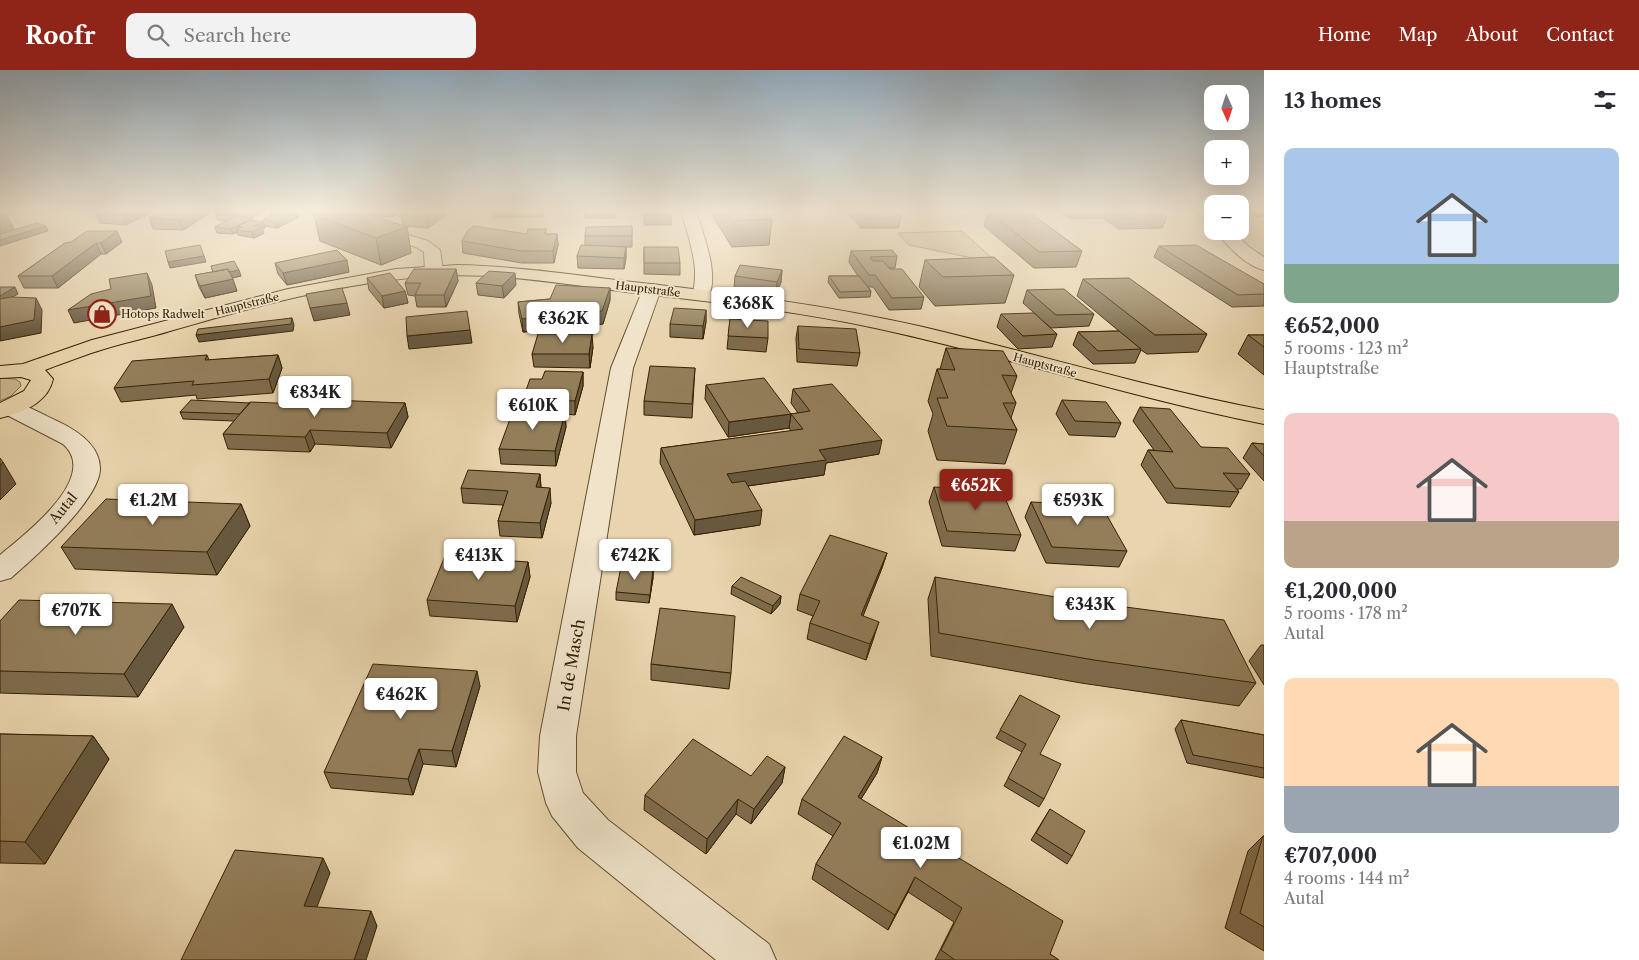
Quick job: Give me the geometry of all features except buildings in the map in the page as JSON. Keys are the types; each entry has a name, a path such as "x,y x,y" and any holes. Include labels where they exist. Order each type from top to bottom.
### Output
{"main road":[{"name":"Hauptstraße","path":"0,372 34,375 145,333 218,311 285,294 355,281 434,271 470,271 534,275 701,295 780,305 874,322 951,340 1166,398 1264,417"},
{"name":"Hauptstraße","path":"5,410 36,392 41,385 34,375"}],"street":[{"path":"432,254 434,271"},
{"path":"700,254 705,289 701,295"},
{"path":"1248,254 1264,265"},
{"name":"In de Masch","path":"652,290 622,368 558,736 557,772 566,803 593,834 753,960"},
{"name":"Autal","path":"0,571 24,553 73,500 87,474 86,457 77,444 62,434 5,410"}],"shaded area":[{"path":"951,254 987,254 993,259 982,260"},
{"path":"0,378 15,379 20,382 21,386 11,396 0,401"}],"place":[{"name":"Hotops Radwelt","path":"102,314"}]}
